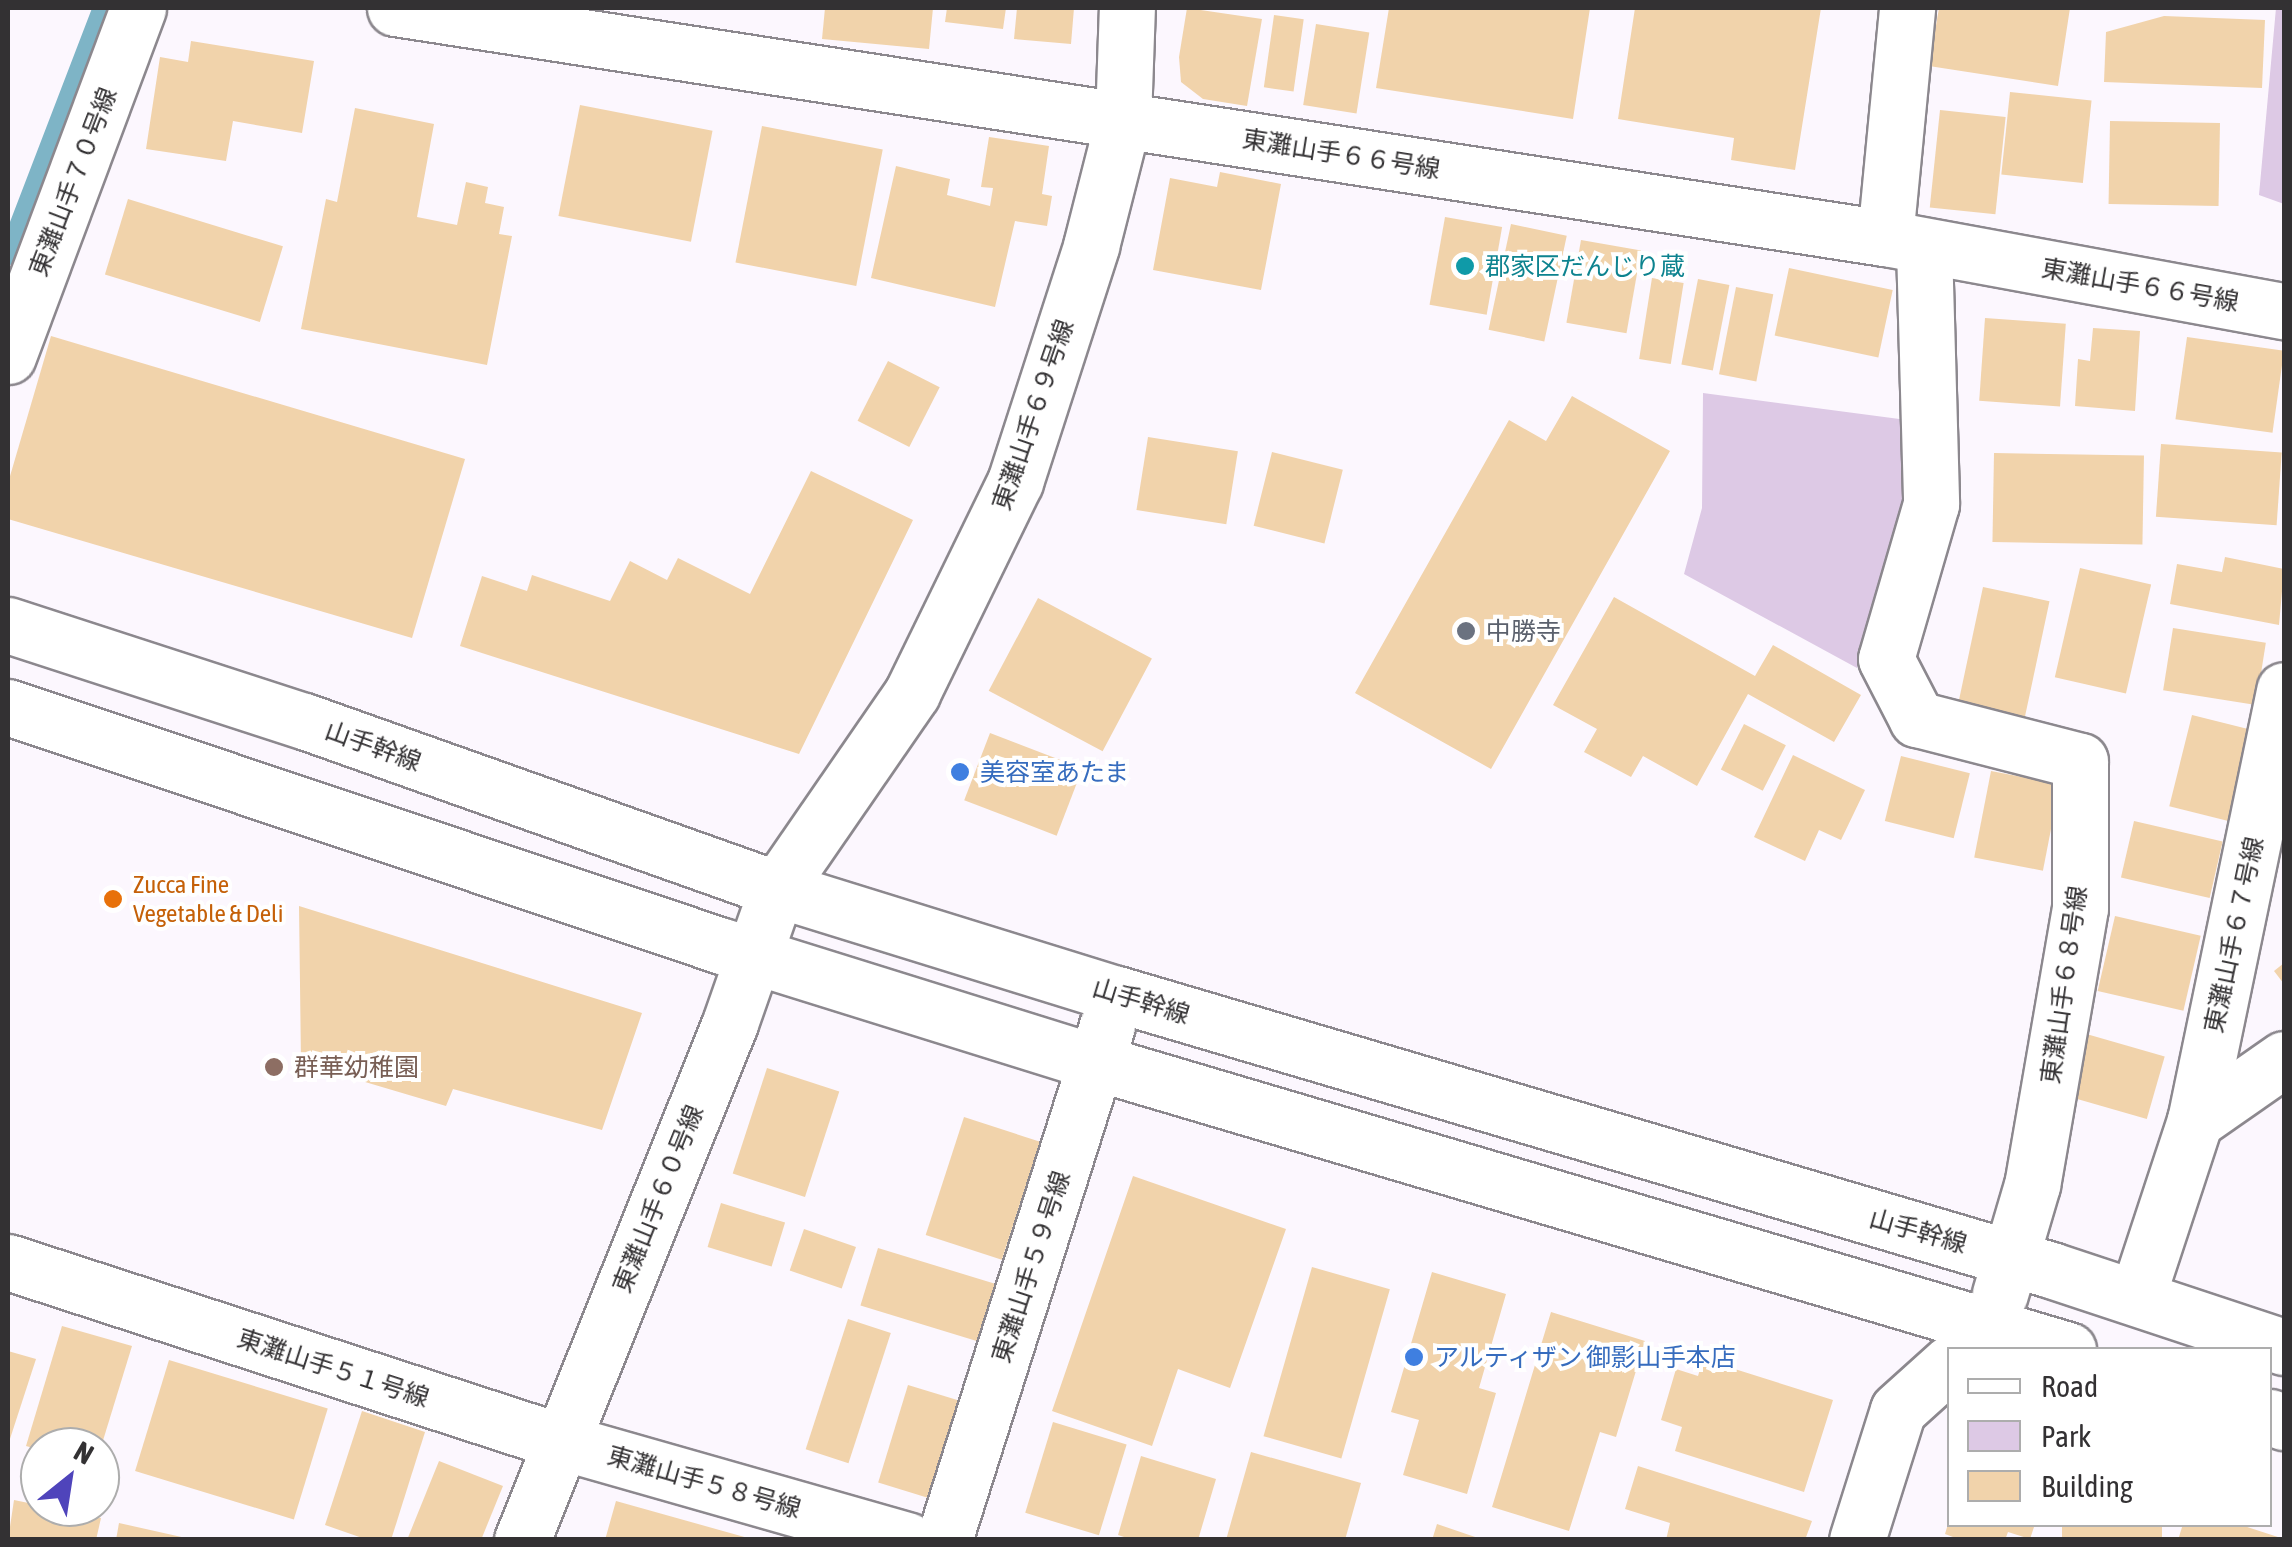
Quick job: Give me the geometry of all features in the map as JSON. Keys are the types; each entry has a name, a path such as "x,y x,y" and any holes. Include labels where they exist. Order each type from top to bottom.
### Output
{"street":[{"name":"東灘山手７０号線","path":"8,356 138,8"},
{"name":"東灘山手６６号線","path":"395,8 1905,242 2284,311"},
{"name":"東灘山手６９号線","path":"754,956 778,889 912,693 1014,482 1091,246 1123,120 1127,8"},
{"path":"1905,242 1908,8"},
{"name":"東灘山手６８号線","path":"1905,242 1931,504 1886,658 1917,719 2080,761 2080,908 2032,1185 2010,1258"},
{"name":"山手幹線","path":"8,626 304,721 778,889 1116,994 2010,1258 2284,1347"},
{"name":"東灘山手６７号線","path":"2137,1297 2195,1121 2284,690"},
{"path":"13,724 1977,1338 2045,1347"},
{"name":"東灘山手６０号線","path":"559,1441 754,956"},
{"name":"東灘山手５９号線","path":"944,1540 1116,994"},
{"path":"2195,1121 2284,1058"},
{"path":"1977,1338 2010,1258"},
{"name":"東灘山手５１号線","path":"8,1262 559,1441"},
{"path":"1856,1540 1898,1410 1947,1366"},
{"path":"522,1540 559,1441"},
{"name":"東灘山手５８号線","path":"559,1441 908,1540"}],"green space":[{"path":"2276,8 2284,8 2284,204 2259,195"},
{"path":"1703,393 1907,420 1909,519 1857,668 1684,574 1702,508"}],"building":[{"path":"825,8 933,8 929,49 822,39"},
{"path":"947,8 1006,8 1003,29 945,22"},
{"path":"1017,8 1074,8 1071,44 1014,39"},
{"path":"1187,8 1262,19 1247,106 1203,99 1181,82 1179,57"},
{"path":"1389,8 1590,8 1573,119 1376,88"},
{"path":"1635,8 1821,8 1795,170 1731,160 1734,138 1618,119"},
{"path":"1939,8 2070,8 2058,86 1929,66"},
{"path":"1274,15 1304,19 1294,91 1264,87"},
{"path":"2164,16 2265,20 2262,88 2104,82 2106,32"},
{"path":"1316,24 1369,32 1357,113 1303,105"},
{"path":"191,41 314,61 302,133 233,121 226,161 146,149 160,57 188,62"},
{"path":"2010,92 2092,101 2083,183 2001,175"},
{"path":"580,105 713,131 691,242 558,216"},
{"path":"355,108 434,124 417,217 457,225 466,182 488,187 485,203 504,207 499,234 512,236 487,365 301,329 326,199 337,202"},
{"path":"1940,110 2006,117 1995,214 1930,207"},
{"path":"2110,121 2220,123 2219,206 2109,204"},
{"path":"762,126 883,149 856,286 735,262"},
{"path":"989,137 1049,146 1042,194 1052,196 1047,226 1015,221 995,307 871,278 896,166 950,179 947,195 990,206 993,188 981,187"},
{"path":"1220,172 1281,184 1261,290 1153,270 1170,178 1217,187"},
{"path":"128,199 283,246 260,322 105,275"},
{"name":"郡家区だんじり蔵","path":"1445,217 1502,227 1487,315 1430,305"},
{"path":"1511,224 1567,236 1544,341 1489,330"},
{"path":"1581,240 1641,251 1626,333 1566,323"},
{"path":"1789,268 1893,290 1878,358 1775,335"},
{"path":"1652,278 1684,283 1671,364 1639,359"},
{"path":"1698,279 1729,285 1713,371 1681,364"},
{"path":"1736,287 1773,294 1756,382 1719,374"},
{"path":"1985,318 2066,324 2060,406 1979,401"},
{"path":"2093,328 2140,331 2135,411 2075,406 2078,359 2090,361"},
{"path":"51,336 465,459 412,638 8,519 8,483"},
{"path":"2187,337 2284,351 2272,433 2175,419"},
{"path":"888,361 940,387 909,447 858,421"},
{"path":"1572,396 1670,451 1491,769 1355,693 1509,420 1546,441"},
{"path":"1148,437 1238,451 1226,524 1136,510"},
{"path":"2161,444 2282,452 2277,525 2156,517"},
{"path":"1272,452 1343,470 1324,543 1254,526"},
{"path":"1994,453 2144,456 2142,545 1992,542"},
{"path":"811,471 913,520 799,754 460,646 482,576 527,591 532,575 610,601 630,561 667,580 678,558 750,594"},
{"path":"2225,557 2284,569 2279,625 2170,604 2177,564 2222,572"},
{"path":"2080,568 2151,584 2126,694 2055,677"},
{"path":"1983,587 2050,601 2025,717 1958,702"},
{"path":"1614,597 1755,676 1773,645 1861,695 1834,742 1748,694 1697,786 1643,756 1631,777 1584,752 1597,729 1553,705"},
{"path":"1038,598 1152,659 1103,751 989,691"},
{"path":"2173,628 2266,643 2256,705 2163,690"},
{"path":"2192,715 2258,731 2235,823 2169,806"},
{"path":"1744,724 1786,745 1763,791 1721,769"},
{"path":"990,733 1082,768 1057,836 964,800"},
{"path":"1793,755 1865,790 1841,840 1819,830 1805,861 1754,837"},
{"path":"1901,756 1970,773 1954,838 1885,821"},
{"path":"1991,771 2060,784 2043,871 1974,857"},
{"path":"2134,821 2223,841 2210,898 2121,878"},
{"path":"299,906 642,1013 602,1130 453,1089 446,1106 301,1063"},
{"path":"2115,916 2201,936 2183,1011 2098,991"},
{"path":"2284,963 2284,984 2274,971"},
{"path":"2083,1033 2165,1056 2147,1119 2065,1095"},
{"path":"767,1068 839,1091 805,1197 733,1174"},
{"path":"964,1117 1040,1142 1002,1260 926,1235"},
{"path":"1133,1176 1286,1229 1230,1388 1178,1369 1152,1446 1052,1411"},
{"path":"721,1203 785,1223 772,1267 708,1247"},
{"path":"804,1229 856,1247 842,1289 790,1271"},
{"path":"878,1248 1002,1286 985,1343 860,1305"},
{"path":"1312,1267 1390,1289 1341,1459 1263,1436"},
{"path":"1432,1272 1506,1294 1479,1388 1496,1393 1467,1494 1403,1475 1419,1420 1391,1412"},
{"path":"1551,1312 1645,1341 1616,1437 1600,1432 1569,1531 1492,1507"},
{"path":"848,1319 891,1333 848,1463 806,1449"},
{"path":"62,1326 132,1346 107,1427 32,1427"},
{"path":"8,1351 36,1359 8,1445"},
{"path":"1703,1359 1833,1400 1804,1492 1675,1451 1682,1427 1661,1420 1676,1369 1698,1376"},
{"path":"169,1360 328,1409 294,1519 135,1471"},
{"path":"908,1385 972,1405 942,1502 878,1483"},
{"path":"362,1411 425,1432 391,1540 368,1540 325,1525"},
{"path":"1053,1422 1127,1445 1099,1535 1025,1513"},
{"path":"1251,1452 1361,1483 1345,1540 1226,1540"},
{"path":"1141,1456 1216,1479 1198,1540 1133,1540 1118,1535"},
{"path":"439,1461 503,1486 481,1540 407,1540"},
{"path":"1638,1466 1812,1521 1805,1540 1666,1540 1670,1523 1625,1509"},
{"path":"14,1500 20,1501 20,1527 99,1527 96,1540 8,1540"},
{"path":"616,1501 748,1538 748,1540 605,1540"},
{"path":"120,1523 186,1538 186,1540 116,1540"},
{"path":"1437,1524 1481,1539 1481,1540 1432,1540"},
{"path":"1947,1527 2034,1527 2030,1539 2008,1532 2005,1540 1961,1540 1945,1534"},
{"path":"2062,1527 2162,1527 2162,1540 2062,1540"},
{"path":"2182,1527 2247,1527 2284,1539 2178,1540"}],"waterway":[{"path":"8,255 103,8"}],"place":[{"name":"郡家区だんじり蔵","path":"1465,266"},
{"name":"中勝寺","path":"1466,631"},
{"name":"美容室あたま","path":"960,772"},
{"name":"Zucca Fine Vegetable & Deli","path":"113,899"},
{"name":"群華幼稚園","path":"274,1067"},
{"name":"アルティザン 御影山手本店","path":"1414,1357"}]}
